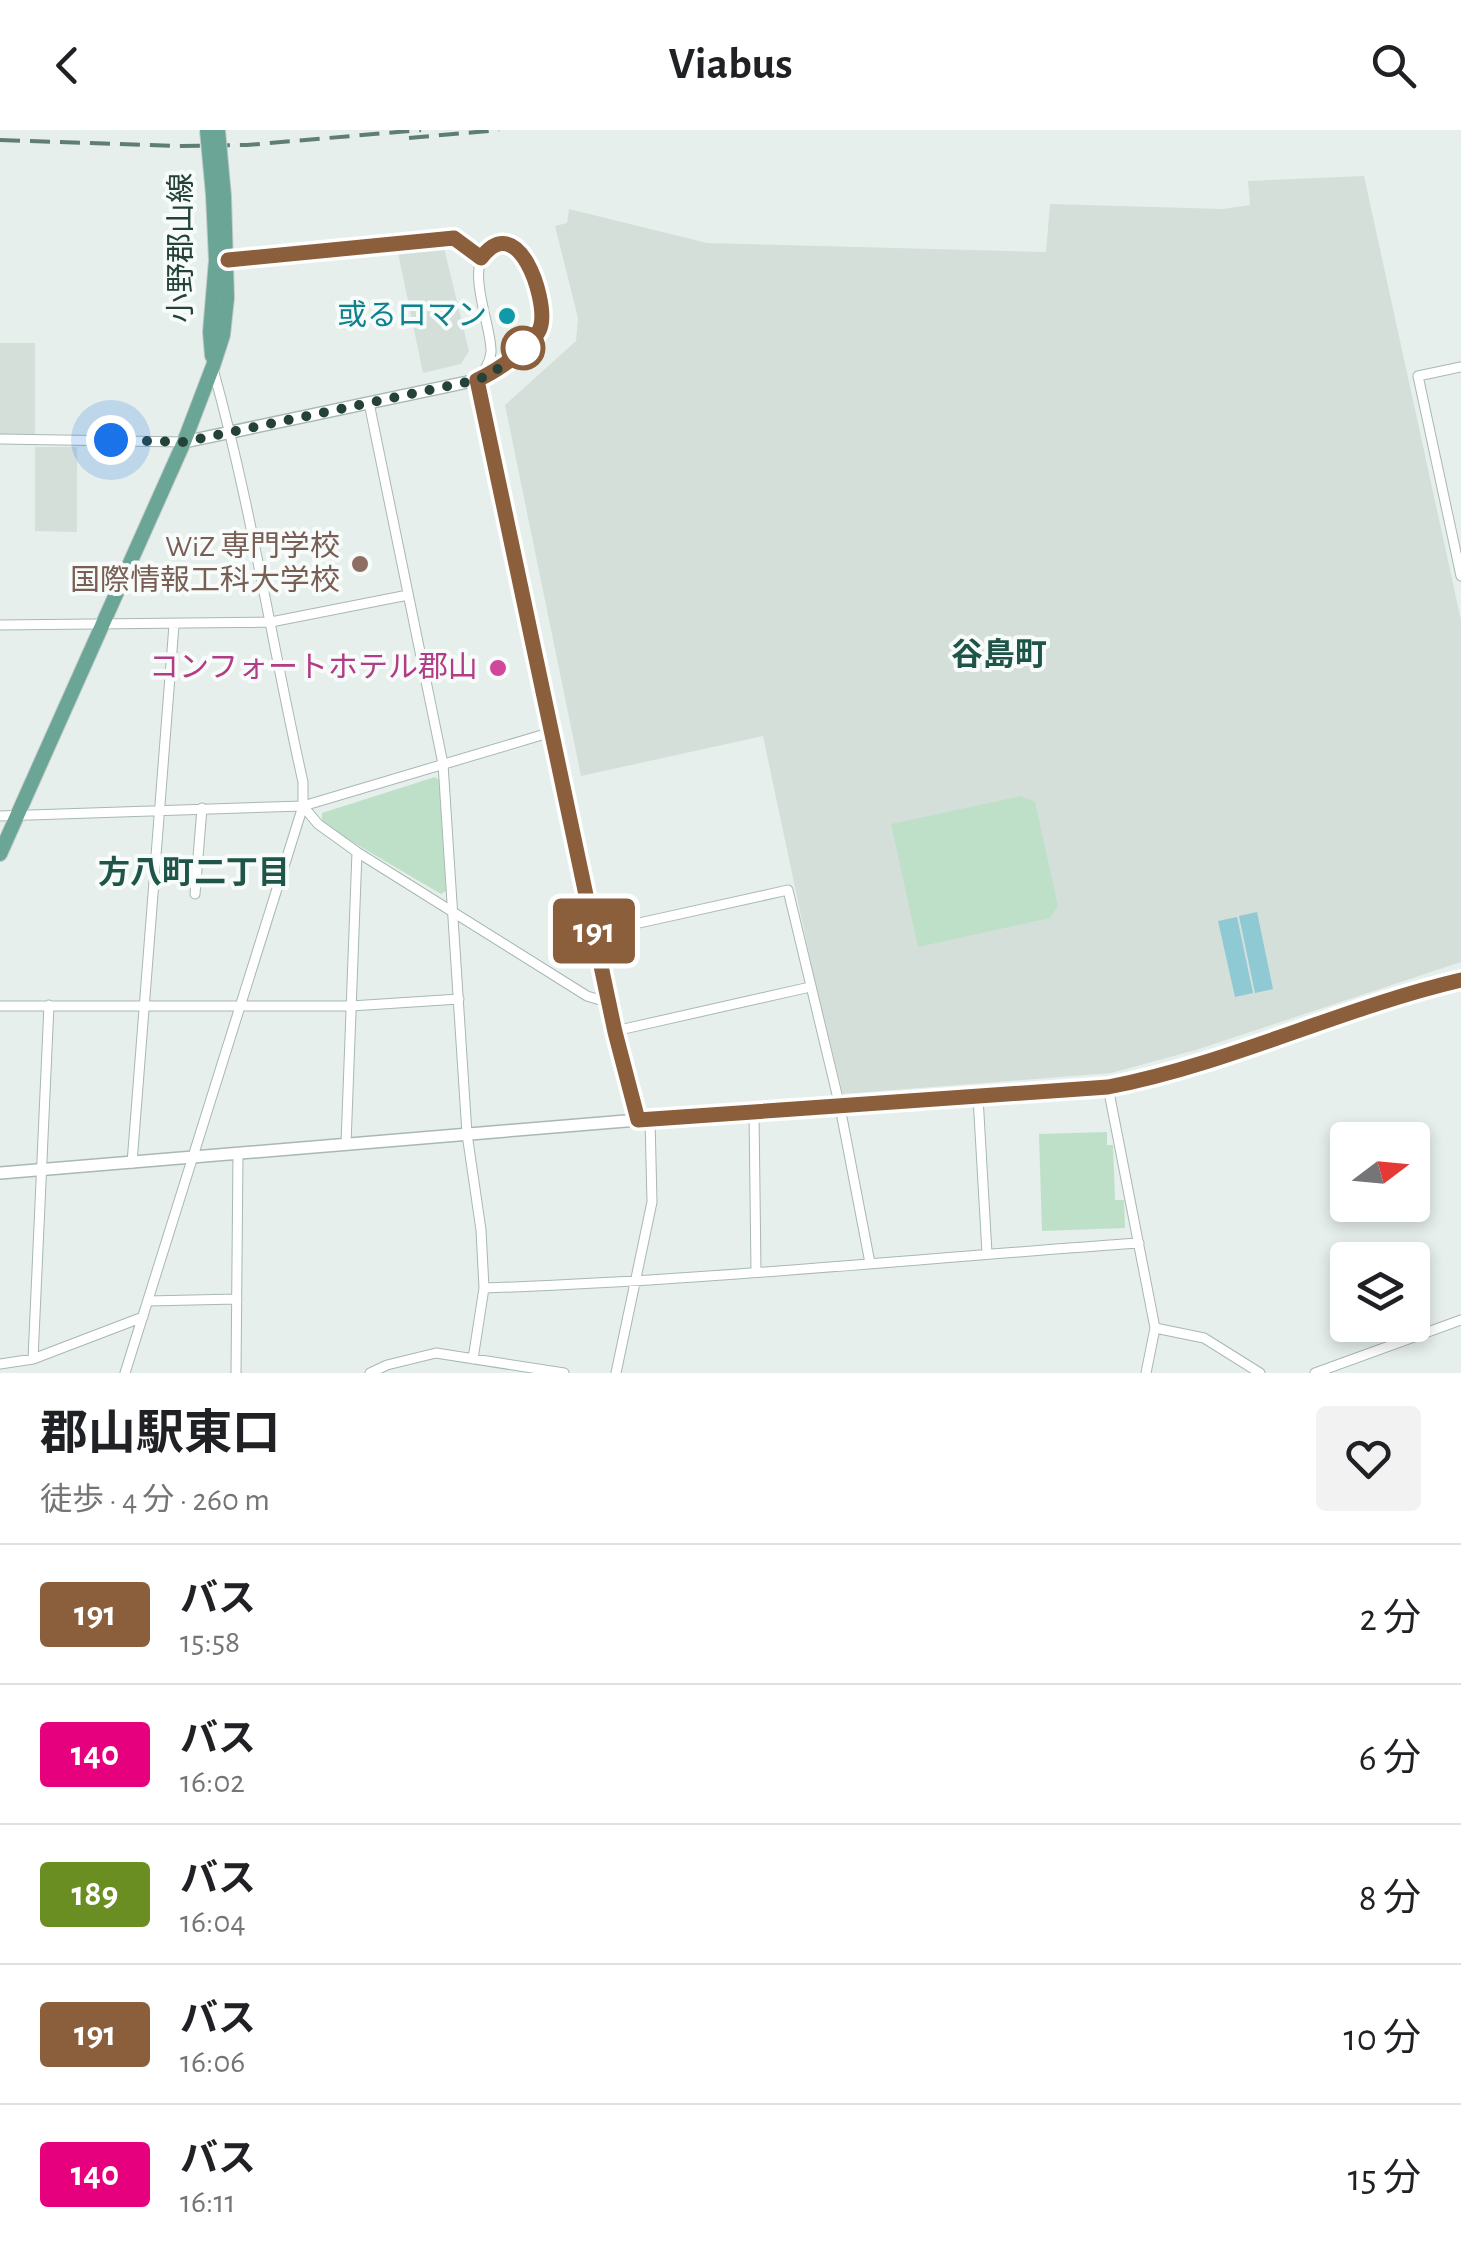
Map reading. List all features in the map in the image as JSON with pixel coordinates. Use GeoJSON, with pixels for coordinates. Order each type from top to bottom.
{"type":"FeatureCollection","features":[{"type":"Feature","properties":{"kind":"main road","name":"小野郡山線"},"geometry":{"type":"LineString","coordinates":[[0,854],[184,442],[212,366],[225,320],[228,260],[207,130]]}},
{"type":"Feature","properties":{"kind":"main road","name":"小野郡山線"},"geometry":{"type":"LineString","coordinates":[[212,366],[218,130]]}},
{"type":"Feature","properties":{"kind":"street"},"geometry":{"type":"LineString","coordinates":[[228,260],[454,238],[481,258]]}},
{"type":"Feature","properties":{"kind":"street"},"geometry":{"type":"LineString","coordinates":[[0,439],[184,442],[477,380],[494,372],[538,333],[542,321],[524,254],[513,246],[500,244],[481,258],[478,274],[491,348],[489,362],[477,380],[615,1032],[644,1120],[652,1202],[618,1372]]}},
{"type":"Feature","properties":{"kind":"street"},"geometry":{"type":"LineString","coordinates":[[125,1373],[303,806],[303,782],[271,622],[231,433],[212,366]]}},
{"type":"Feature","properties":{"kind":"street"},"geometry":{"type":"LineString","coordinates":[[1461,367],[1418,376],[1461,576]]}},
{"type":"Feature","properties":{"kind":"street"},"geometry":{"type":"LineString","coordinates":[[369,403],[443,764],[467,1134],[481,1230],[484,1288],[474,1359]]}},
{"type":"Feature","properties":{"kind":"street"},"geometry":{"type":"LineString","coordinates":[[0,625],[271,622],[408,595]]}},
{"type":"Feature","properties":{"kind":"street"},"geometry":{"type":"LineString","coordinates":[[132,1163],[174,625]]}},
{"type":"Feature","properties":{"kind":"street"},"geometry":{"type":"LineString","coordinates":[[0,816],[303,806],[552,732]]}},
{"type":"Feature","properties":{"kind":"street"},"geometry":{"type":"LineString","coordinates":[[303,806],[318,824],[356,852],[593,999],[610,1003]]}},
{"type":"Feature","properties":{"kind":"street"},"geometry":{"type":"LineString","coordinates":[[196,894],[202,808]]}},
{"type":"Feature","properties":{"kind":"street"},"geometry":{"type":"LineString","coordinates":[[346,1144],[356,852]]}},
{"type":"Feature","properties":{"kind":"street"},"geometry":{"type":"LineString","coordinates":[[594,933],[788,890],[840,1108],[870,1264]]}},
{"type":"Feature","properties":{"kind":"street"},"geometry":{"type":"LineString","coordinates":[[0,1173],[644,1120],[1108,1087],[1166,1074],[1461,980]]}},
{"type":"Feature","properties":{"kind":"street"},"geometry":{"type":"LineString","coordinates":[[615,1032],[810,988]]}},
{"type":"Feature","properties":{"kind":"street"},"geometry":{"type":"LineString","coordinates":[[0,1006],[351,1006],[460,999]]}},
{"type":"Feature","properties":{"kind":"street"},"geometry":{"type":"LineString","coordinates":[[32,1359],[49,1006]]}},
{"type":"Feature","properties":{"kind":"street"},"geometry":{"type":"LineString","coordinates":[[1108,1087],[1155,1328],[1146,1373]]}},
{"type":"Feature","properties":{"kind":"street"},"geometry":{"type":"LineString","coordinates":[[978,1097],[987,1253]]}},
{"type":"Feature","properties":{"kind":"street"},"geometry":{"type":"LineString","coordinates":[[754,1113],[756,1270]]}},
{"type":"Feature","properties":{"kind":"street"},"geometry":{"type":"LineString","coordinates":[[236,1373],[238,1153]]}},
{"type":"Feature","properties":{"kind":"street"},"geometry":{"type":"LineString","coordinates":[[484,1288],[637,1283],[756,1270],[1139,1243]]}},
{"type":"Feature","properties":{"kind":"street"},"geometry":{"type":"LineString","coordinates":[[148,1302],[237,1300]]}},
{"type":"Feature","properties":{"kind":"street"},"geometry":{"type":"LineString","coordinates":[[0,1364],[32,1359],[143,1317]]}},
{"type":"Feature","properties":{"kind":"street"},"geometry":{"type":"LineString","coordinates":[[1315,1373],[1461,1320]]}},
{"type":"Feature","properties":{"kind":"street"},"geometry":{"type":"LineString","coordinates":[[1155,1328],[1204,1338],[1260,1373]]}},
{"type":"Feature","properties":{"kind":"street"},"geometry":{"type":"LineString","coordinates":[[370,1373],[436,1354],[564,1373]]}},
{"type":"Feature","properties":{"kind":"shaded area"},"geometry":{"type":"Polygon","coordinates":[[[1364,176],[1461,620],[1461,962],[1196,1050],[1111,1073],[843,1094],[763,736],[581,776],[505,405],[576,341],[578,318],[555,226],[567,223],[569,209],[707,243],[1046,252],[1050,204],[1223,209],[1250,205],[1248,181],[1364,176]]]}},
{"type":"Feature","properties":{"kind":"shaded area"},"geometry":{"type":"Polygon","coordinates":[[[397,248],[444,248],[469,351],[461,364],[423,373],[397,248]]]}},
{"type":"Feature","properties":{"kind":"shaded area"},"geometry":{"type":"Polygon","coordinates":[[[0,343],[35,343],[35,436],[0,435],[0,343]]]}},
{"type":"Feature","properties":{"kind":"shaded area"},"geometry":{"type":"Polygon","coordinates":[[[35,447],[77,447],[77,532],[35,531],[35,447]]]}},
{"type":"Feature","properties":{"kind":"green space"},"geometry":{"type":"Polygon","coordinates":[[[435,777],[439,780],[446,891],[441,894],[322,824],[322,813],[435,777]]]}},
{"type":"Feature","properties":{"kind":"green space"},"geometry":{"type":"Polygon","coordinates":[[[1021,796],[1035,802],[1058,906],[1050,918],[918,947],[891,824],[1021,796]]]}},
{"type":"Feature","properties":{"kind":"green space"},"geometry":{"type":"Polygon","coordinates":[[[1107,1132],[1107,1145],[1113,1145],[1115,1200],[1124,1200],[1125,1228],[1042,1231],[1039,1134],[1107,1132]]]}},
{"type":"Feature","properties":{"kind":"water"},"geometry":{"type":"Polygon","coordinates":[[[1257,912],[1273,989],[1255,993],[1239,916],[1257,912]]]}},
{"type":"Feature","properties":{"kind":"water"},"geometry":{"type":"Polygon","coordinates":[[[1237,917],[1253,993],[1235,997],[1218,921],[1237,917]]]}},
{"type":"Feature","properties":{"kind":"railway"},"geometry":{"type":"LineString","coordinates":[[0,140],[247,145],[421,130]]}},
{"type":"Feature","properties":{"kind":"railway"},"geometry":{"type":"LineString","coordinates":[[409,138],[499,130]]}},
{"type":"Feature","properties":{"kind":"bus line","name":"191"},"geometry":{"type":"LineString","coordinates":[[228,260],[454,238],[481,258],[500,244],[513,246],[524,254],[538,302],[540,327],[534,338],[502,366],[477,380],[615,1032],[638,1120],[1108,1087],[1166,1074],[1461,980]]}},
{"type":"Feature","properties":{"kind":"place","name":"或るロマン"},"geometry":{"type":"Point","coordinates":[507,316]}},
{"type":"Feature","properties":{"kind":"place","name":"WiZ 専門学校 国際情報工科大学校"},"geometry":{"type":"Point","coordinates":[360,564]}},
{"type":"Feature","properties":{"kind":"place","name":"コンフォートホテル郡山"},"geometry":{"type":"Point","coordinates":[498,668]}},
{"type":"Feature","properties":{"kind":"district","name":"谷島町"},"geometry":{"type":"Point","coordinates":[999,655]}},
{"type":"Feature","properties":{"kind":"district","name":"方八町二丁目"},"geometry":{"type":"Point","coordinates":[194,873]}},
{"type":"Feature","properties":{"kind":"route"},"geometry":{"type":"LineString","coordinates":[[111,440],[184,442],[477,380],[494,372],[523,348]]}}]}
